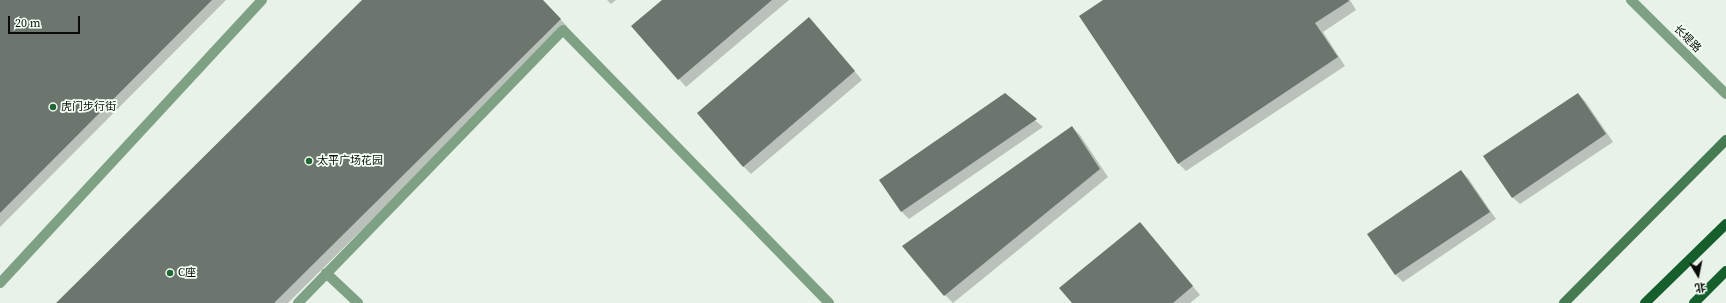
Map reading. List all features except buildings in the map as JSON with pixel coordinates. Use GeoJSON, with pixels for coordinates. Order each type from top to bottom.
{"type":"FeatureCollection","features":[{"type":"Feature","properties":{"kind":"main road"},"geometry":{"type":"LineString","coordinates":[[1564,303],[1726,140]]}},
{"type":"Feature","properties":{"kind":"main road"},"geometry":{"type":"LineString","coordinates":[[1645,303],[1726,224]]}},
{"type":"Feature","properties":{"kind":"main road"},"geometry":{"type":"LineString","coordinates":[[1694,303],[1726,272]]}},
{"type":"Feature","properties":{"kind":"street"},"geometry":{"type":"LineString","coordinates":[[0,283],[262,0]]}},
{"type":"Feature","properties":{"kind":"street","name":"长堤路"},"geometry":{"type":"LineString","coordinates":[[1630,0],[1726,94]]}},
{"type":"Feature","properties":{"kind":"street"},"geometry":{"type":"LineString","coordinates":[[298,303],[563,30],[829,303]]}},
{"type":"Feature","properties":{"kind":"street"},"geometry":{"type":"LineString","coordinates":[[326,273],[358,303]]}},
{"type":"Feature","properties":{"kind":"place","name":"虎门步行街"},"geometry":{"type":"Point","coordinates":[53,107]}},
{"type":"Feature","properties":{"kind":"place","name":"太平广场花园"},"geometry":{"type":"Point","coordinates":[309,161]}},
{"type":"Feature","properties":{"kind":"place","name":"C座"},"geometry":{"type":"Point","coordinates":[170,273]}}]}
